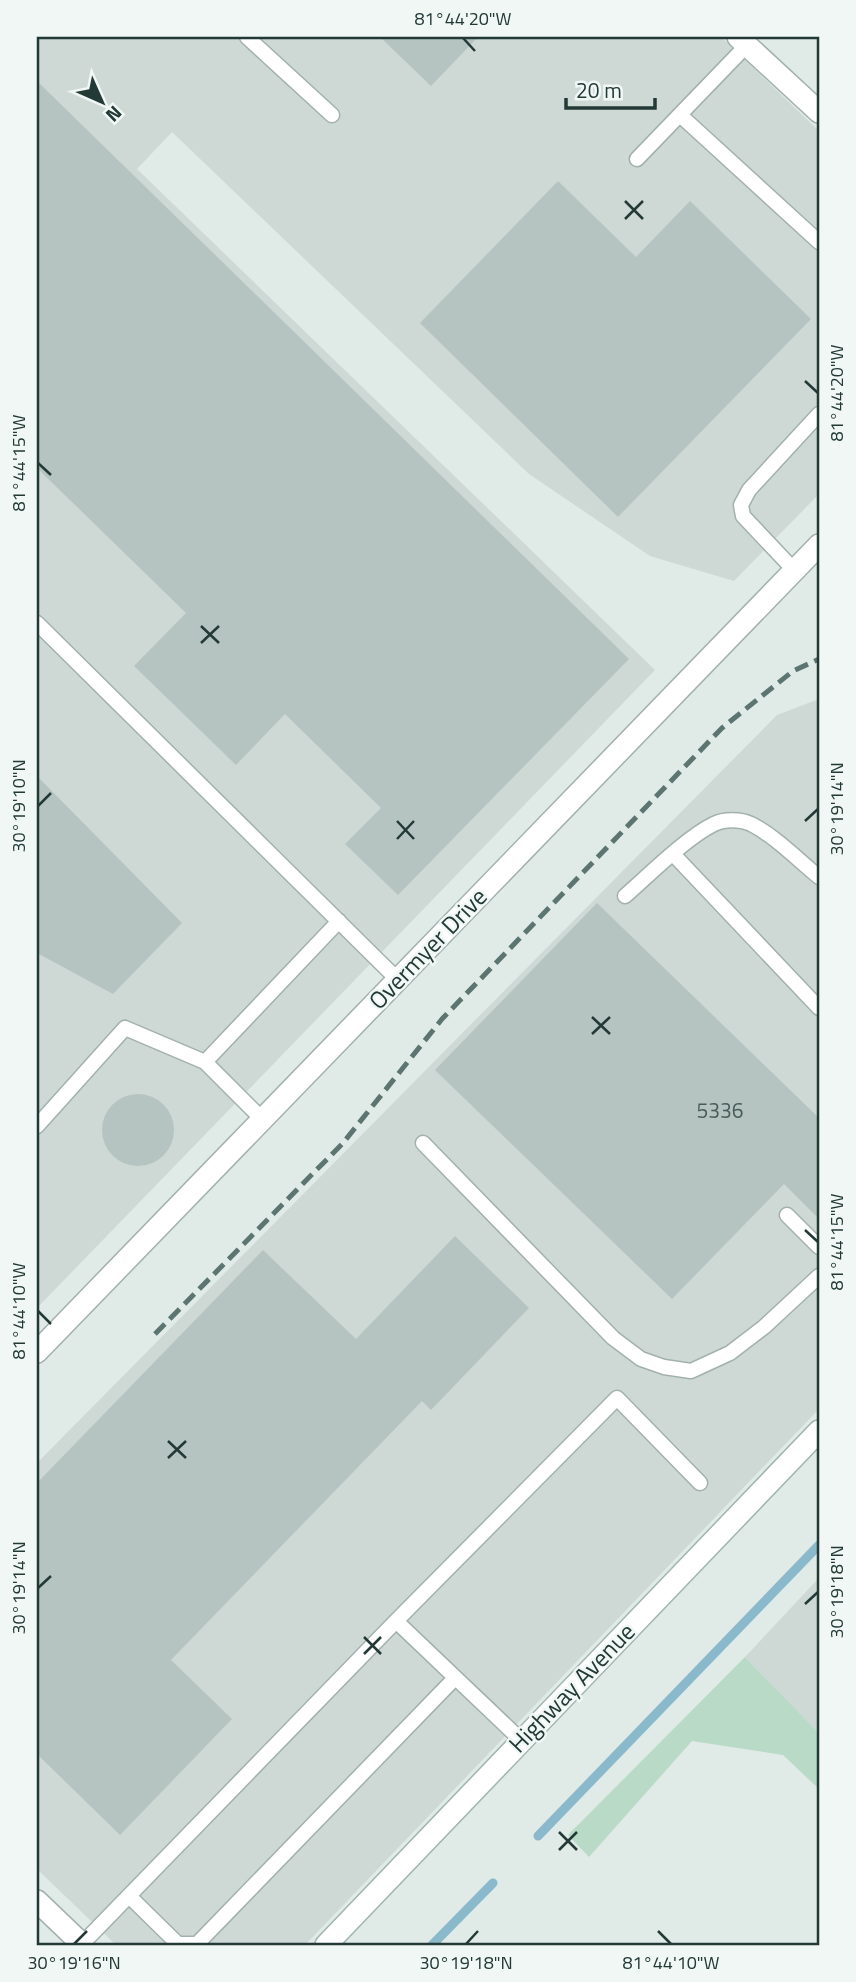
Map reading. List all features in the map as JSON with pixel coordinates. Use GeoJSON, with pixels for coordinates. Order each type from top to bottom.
{"type":"FeatureCollection","features":[{"type":"Feature","properties":{"kind":"street"},"geometry":{"type":"LineString","coordinates":[[742,41],[819,112]]}},
{"type":"Feature","properties":{"kind":"street","name":"Overmyer Drive"},"geometry":{"type":"LineString","coordinates":[[37,1352],[819,545]]}},
{"type":"Feature","properties":{"kind":"street","name":"Highway Avenue"},"geometry":{"type":"LineString","coordinates":[[326,1945],[817,1437]]}},
{"type":"Feature","properties":{"kind":"street"},"geometry":{"type":"LineString","coordinates":[[37,1901],[82,1945]]}},
{"type":"Feature","properties":{"kind":"lane"},"geometry":{"type":"LineString","coordinates":[[247,37],[332,115]]}},
{"type":"Feature","properties":{"kind":"lane"},"geometry":{"type":"LineString","coordinates":[[637,159],[680,115],[742,41]]}},
{"type":"Feature","properties":{"kind":"lane"},"geometry":{"type":"LineString","coordinates":[[680,115],[819,242]]}},
{"type":"Feature","properties":{"kind":"lane"},"geometry":{"type":"LineString","coordinates":[[795,571],[743,516],[741,505],[749,490],[819,414]]}},
{"type":"Feature","properties":{"kind":"lane"},"geometry":{"type":"LineString","coordinates":[[37,624],[398,981]]}},
{"type":"Feature","properties":{"kind":"lane"},"geometry":{"type":"LineString","coordinates":[[625,896],[715,823],[732,820],[748,822],[819,877]]}},
{"type":"Feature","properties":{"kind":"lane"},"geometry":{"type":"LineString","coordinates":[[674,855],[819,1008]]}},
{"type":"Feature","properties":{"kind":"lane"},"geometry":{"type":"LineString","coordinates":[[205,1062],[339,921]]}},
{"type":"Feature","properties":{"kind":"lane"},"geometry":{"type":"LineString","coordinates":[[37,1126],[125,1028],[205,1062],[262,1119]]}},
{"type":"Feature","properties":{"kind":"lane"},"geometry":{"type":"LineString","coordinates":[[423,1143],[613,1338],[641,1360],[691,1371],[730,1353],[764,1327],[819,1276]]}},
{"type":"Feature","properties":{"kind":"lane"},"geometry":{"type":"LineString","coordinates":[[787,1215],[819,1247]]}},
{"type":"Feature","properties":{"kind":"lane"},"geometry":{"type":"LineString","coordinates":[[82,1945],[617,1398],[700,1483]]}},
{"type":"Feature","properties":{"kind":"lane"},"geometry":{"type":"LineString","coordinates":[[396,1621],[522,1741]]}},
{"type":"Feature","properties":{"kind":"lane"},"geometry":{"type":"LineString","coordinates":[[129,1896],[178,1944],[197,1944],[455,1678]]}},
{"type":"Feature","properties":{"kind":"shaded area"},"geometry":{"type":"Polygon","coordinates":[[[37,37],[721,37],[819,131],[819,494],[734,581],[650,556],[529,474],[172,132],[137,169],[655,670],[37,1308],[37,37]]]}},
{"type":"Feature","properties":{"kind":"shaded area"},"geometry":{"type":"Polygon","coordinates":[[[819,699],[819,1409],[305,1945],[116,1945],[37,1869],[37,1463],[777,715],[819,699]]]}},
{"type":"Feature","properties":{"kind":"shaded area"},"geometry":{"type":"Polygon","coordinates":[[[819,1578],[819,1733],[745,1657],[819,1578]]]}},
{"type":"Feature","properties":{"kind":"green space"},"geometry":{"type":"Polygon","coordinates":[[[745,1657],[819,1733],[819,1789],[783,1755],[692,1741],[589,1857],[568,1835],[745,1657]]]}},
{"type":"Feature","properties":{"kind":"building"},"geometry":{"type":"Polygon","coordinates":[[[380,37],[478,37],[431,86],[380,37]]]}},
{"type":"Feature","properties":{"kind":"building"},"geometry":{"type":"Polygon","coordinates":[[[37,81],[629,659],[398,895],[345,844],[381,808],[285,714],[236,765],[134,666],[186,613],[37,468],[37,81]]]}},
{"type":"Feature","properties":{"kind":"building"},"geometry":{"type":"Polygon","coordinates":[[[558,181],[636,257],[690,201],[811,319],[618,517],[420,323],[558,181]]]}},
{"type":"Feature","properties":{"kind":"building"},"geometry":{"type":"Polygon","coordinates":[[[37,776],[182,923],[113,994],[37,953],[37,776]]]}},
{"type":"Feature","properties":{"kind":"building"},"geometry":{"type":"Polygon","coordinates":[[[597,903],[819,1118],[819,1219],[784,1184],[672,1299],[435,1070],[597,903]]]}},
{"type":"Feature","properties":{"kind":"building"},"geometry":{"type":"Polygon","coordinates":[[[138,1094],[158,1100],[168,1110],[174,1130],[168,1150],[158,1160],[138,1166],[118,1160],[108,1150],[102,1130],[108,1110],[118,1100],[138,1094]]]}},
{"type":"Feature","properties":{"kind":"building"},"geometry":{"type":"Polygon","coordinates":[[[455,1236],[529,1308],[431,1410],[422,1401],[171,1660],[232,1719],[120,1835],[37,1754],[37,1483],[263,1250],[356,1339],[455,1236]]]}},
{"type":"Feature","properties":{"kind":"waterway"},"geometry":{"type":"LineString","coordinates":[[538,1836],[819,1545]]}},
{"type":"Feature","properties":{"kind":"waterway"},"geometry":{"type":"LineString","coordinates":[[432,1945],[493,1883]]}},
{"type":"Feature","properties":{"kind":"railway"},"geometry":{"type":"LineString","coordinates":[[155,1334],[343,1143],[442,1019],[722,728],[793,671],[819,659]]}}]}
